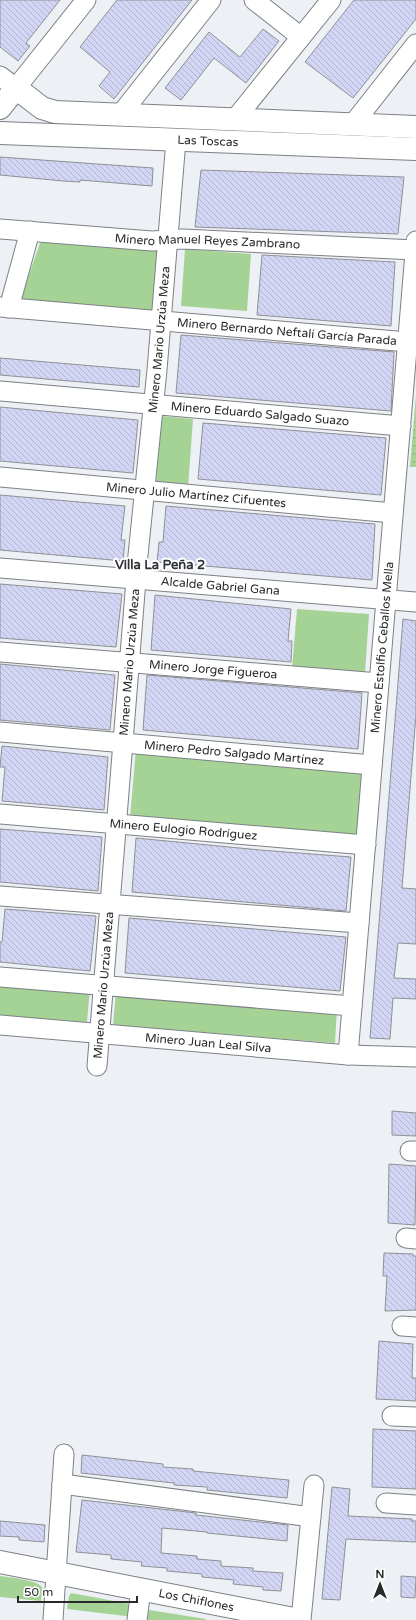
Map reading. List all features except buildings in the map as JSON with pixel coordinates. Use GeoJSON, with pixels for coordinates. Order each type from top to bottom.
{"type":"FeatureCollection","features":[{"type":"Feature","properties":{"kind":"street"},"geometry":{"type":"LineString","coordinates":[[0,108],[8,82],[86,0]]}},
{"type":"Feature","properties":{"kind":"street"},"geometry":{"type":"LineString","coordinates":[[120,115],[211,0]]}},
{"type":"Feature","properties":{"kind":"street"},"geometry":{"type":"LineString","coordinates":[[254,0],[301,37]]}},
{"type":"Feature","properties":{"kind":"street"},"geometry":{"type":"LineString","coordinates":[[235,120],[331,0]]}},
{"type":"Feature","properties":{"kind":"street"},"geometry":{"type":"LineString","coordinates":[[353,124],[416,44]]}},
{"type":"Feature","properties":{"kind":"street","name":"Las Toscas"},"geometry":{"type":"LineString","coordinates":[[8,82],[48,111],[416,127]]}},
{"type":"Feature","properties":{"kind":"street","name":"Las Toscas"},"geometry":{"type":"LineString","coordinates":[[0,133],[416,149]]}},
{"type":"Feature","properties":{"kind":"street","name":"Minero Mario Urzúa Meza"},"geometry":{"type":"LineString","coordinates":[[97,1066],[136,579],[162,321],[176,140]]}},
{"type":"Feature","properties":{"kind":"street","name":"Minero Manuel Reyes Zambrano"},"geometry":{"type":"LineString","coordinates":[[0,229],[152,241],[183,239],[416,245]]}},
{"type":"Feature","properties":{"kind":"street"},"geometry":{"type":"LineString","coordinates":[[4,307],[30,231]]}},
{"type":"Feature","properties":{"kind":"street","name":"Minero Estolfio Ceballos Mella"},"geometry":{"type":"LineString","coordinates":[[348,1055],[416,245]]}},
{"type":"Feature","properties":{"kind":"street","name":"Minero Bernardo Neftalí García Parada"},"geometry":{"type":"LineString","coordinates":[[4,307],[408,342]]}},
{"type":"Feature","properties":{"kind":"street","name":"Minero Eduardo Salgado Suazo"},"geometry":{"type":"LineString","coordinates":[[0,391],[400,426]]}},
{"type":"Feature","properties":{"kind":"street","name":"Minero Julio Martínez Cifuentes"},"geometry":{"type":"LineString","coordinates":[[0,477],[393,513]]}},
{"type":"Feature","properties":{"kind":"street","name":"Alcalde Gabriel Gana"},"geometry":{"type":"LineString","coordinates":[[0,568],[416,602]]}},
{"type":"Feature","properties":{"kind":"street","name":"Minero Jorge Figueroa"},"geometry":{"type":"LineString","coordinates":[[0,652],[379,683]]}},
{"type":"Feature","properties":{"kind":"street","name":"Minero Pedro Salgado Martínez"},"geometry":{"type":"LineString","coordinates":[[0,732],[372,765]]}},
{"type":"Feature","properties":{"kind":"street","name":"Minero Eulogio Rodríguez"},"geometry":{"type":"LineString","coordinates":[[0,814],[366,845]]}},
{"type":"Feature","properties":{"kind":"street"},"geometry":{"type":"LineString","coordinates":[[0,896],[359,924]]}},
{"type":"Feature","properties":{"kind":"street"},"geometry":{"type":"LineString","coordinates":[[0,977],[352,1006]]}},
{"type":"Feature","properties":{"kind":"street","name":"Minero Juan Leal Silva"},"geometry":{"type":"LineString","coordinates":[[0,1025],[348,1055],[416,1057]]}},
{"type":"Feature","properties":{"kind":"street"},"geometry":{"type":"LineString","coordinates":[[392,1416],[416,1417]]}},
{"type":"Feature","properties":{"kind":"street"},"geometry":{"type":"LineString","coordinates":[[53,1620],[64,1454]]}},
{"type":"Feature","properties":{"kind":"street"},"geometry":{"type":"LineString","coordinates":[[62,1484],[310,1516]]}},
{"type":"Feature","properties":{"kind":"street"},"geometry":{"type":"LineString","coordinates":[[300,1620],[314,1485]]}},
{"type":"Feature","properties":{"kind":"street"},"geometry":{"type":"LineString","coordinates":[[386,1503],[416,1505]]}},
{"type":"Feature","properties":{"kind":"street","name":"Los Chiflones"},"geometry":{"type":"LineString","coordinates":[[0,1562],[141,1589],[222,1613],[300,1620]]}},
{"type":"Feature","properties":{"kind":"street"},"geometry":{"type":"LineString","coordinates":[[137,1620],[141,1589]]}},
{"type":"Feature","properties":{"kind":"green space"},"geometry":{"type":"Polygon","coordinates":[[[46,240],[156,250],[162,255],[155,312],[25,303],[21,297],[40,243],[46,240]]]}},
{"type":"Feature","properties":{"kind":"green space"},"geometry":{"type":"Polygon","coordinates":[[[185,249],[251,254],[247,311],[181,306],[185,249]]]}},
{"type":"Feature","properties":{"kind":"green space"},"geometry":{"type":"Polygon","coordinates":[[[416,395],[416,467],[410,467],[416,395]]]}},
{"type":"Feature","properties":{"kind":"green space"},"geometry":{"type":"Polygon","coordinates":[[[161,416],[193,419],[188,488],[156,485],[161,416]]]}},
{"type":"Feature","properties":{"kind":"green space"},"geometry":{"type":"Polygon","coordinates":[[[297,609],[369,614],[365,673],[292,668],[297,609]]]}},
{"type":"Feature","properties":{"kind":"green space"},"geometry":{"type":"Polygon","coordinates":[[[136,749],[363,768],[358,837],[130,818],[136,749]]]}},
{"type":"Feature","properties":{"kind":"green space"},"geometry":{"type":"Polygon","coordinates":[[[0,981],[90,988],[87,1022],[0,1016],[0,981]]]}},
{"type":"Feature","properties":{"kind":"green space"},"geometry":{"type":"Polygon","coordinates":[[[116,991],[337,1009],[335,1043],[113,1025],[116,991]]]}},
{"type":"Feature","properties":{"kind":"green space"},"geometry":{"type":"Polygon","coordinates":[[[0,1576],[22,1579],[38,1584],[42,1589],[41,1601],[0,1597],[0,1576]]]}},
{"type":"Feature","properties":{"kind":"green space"},"geometry":{"type":"Polygon","coordinates":[[[71,1593],[136,1605],[134,1617],[67,1609],[69,1596],[71,1593]]]}},
{"type":"Feature","properties":{"kind":"green space"},"geometry":{"type":"Polygon","coordinates":[[[149,1610],[206,1619],[206,1620],[147,1620],[149,1610]]]}},
{"type":"Feature","properties":{"kind":"district","name":"Villa La Peña 2"},"geometry":{"type":"Point","coordinates":[160,565]}}]}
